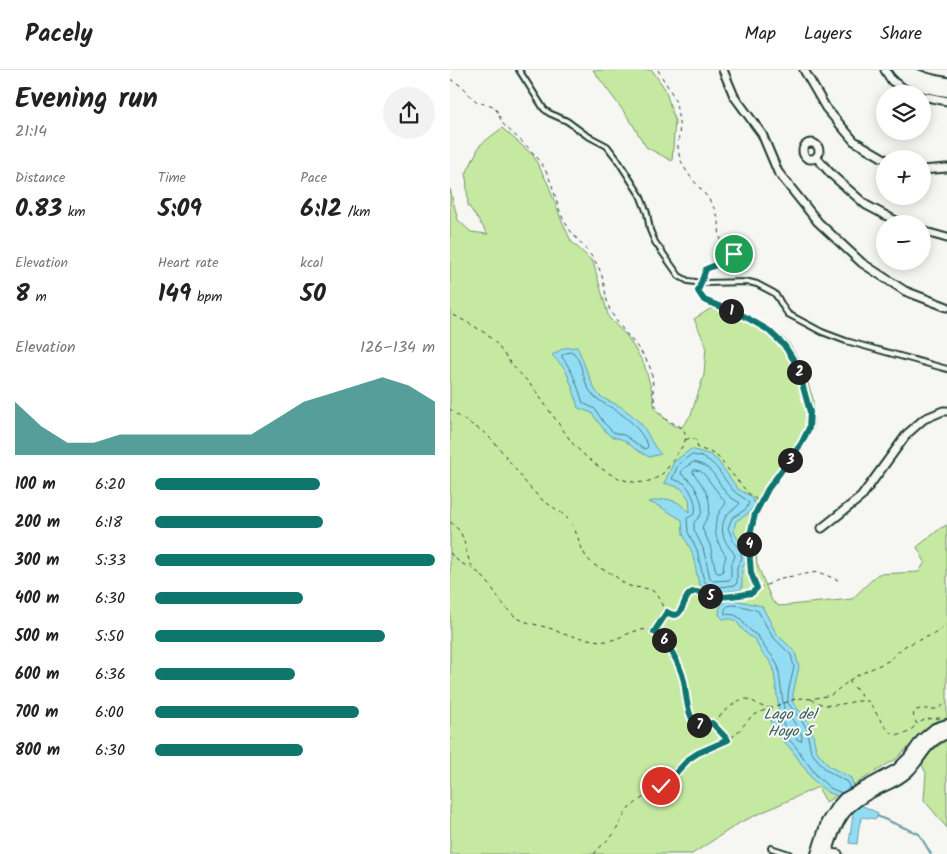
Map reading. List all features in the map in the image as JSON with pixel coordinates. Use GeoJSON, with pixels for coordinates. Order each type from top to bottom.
{"type":"FeatureCollection","features":[{"type":"Feature","properties":{"kind":"street"},"geometry":{"type":"LineString","coordinates":[[723,70],[734,96],[762,134],[778,172],[818,222],[862,263],[876,273],[904,291],[947,307]]}},
{"type":"Feature","properties":{"kind":"street"},"geometry":{"type":"LineString","coordinates":[[804,70],[826,108],[854,141],[876,154]]}},
{"type":"Feature","properties":{"kind":"street"},"geometry":{"type":"LineString","coordinates":[[885,70],[892,81],[899,85]]}},
{"type":"Feature","properties":{"kind":"street"},"geometry":{"type":"LineString","coordinates":[[898,70],[903,76],[917,85],[947,91]]}},
{"type":"Feature","properties":{"kind":"street"},"geometry":{"type":"LineString","coordinates":[[908,70],[921,78],[947,83]]}},
{"type":"Feature","properties":{"kind":"street"},"geometry":{"type":"LineString","coordinates":[[931,97],[947,100]]}},
{"type":"Feature","properties":{"kind":"street"},"geometry":{"type":"LineString","coordinates":[[816,157],[832,175],[866,204],[886,215]]}},
{"type":"Feature","properties":{"kind":"street"},"geometry":{"type":"LineString","coordinates":[[931,169],[947,168]]}},
{"type":"Feature","properties":{"kind":"street"},"geometry":{"type":"LineString","coordinates":[[931,234],[947,238]]}},
{"type":"Feature","properties":{"kind":"street"},"geometry":{"type":"LineString","coordinates":[[822,528],[861,497],[907,434],[924,419],[947,411]]}},
{"type":"Feature","properties":{"kind":"street"},"geometry":{"type":"LineString","coordinates":[[860,793],[897,770],[910,757],[922,740],[944,721]]}},
{"type":"Feature","properties":{"kind":"street"},"geometry":{"type":"LineString","coordinates":[[838,854],[822,853],[837,824],[844,799],[896,780],[908,771],[923,750],[940,736],[947,733]]}},
{"type":"Feature","properties":{"kind":"lane"},"geometry":{"type":"LineString","coordinates":[[519,70],[548,113],[566,120],[607,146],[640,195],[655,242],[679,276],[688,281],[702,283],[749,282],[757,284],[774,293],[788,314],[822,332],[846,341],[947,369]]}},
{"type":"Feature","properties":{"kind":"lane"},"geometry":{"type":"LineString","coordinates":[[771,848],[789,854]]}},
{"type":"Feature","properties":{"kind":"path"},"geometry":{"type":"LineString","coordinates":[[658,70],[675,100],[680,136],[678,144],[679,154],[684,167],[709,199],[719,221],[720,239],[734,250],[734,254],[728,260],[706,269],[698,291],[704,300],[744,316],[768,330],[784,345],[797,365],[810,412],[809,428],[801,444],[768,489],[755,514],[749,539],[751,573],[757,588]]}},
{"type":"Feature","properties":{"kind":"path"},"geometry":{"type":"LineString","coordinates":[[450,79],[463,87],[477,102],[489,104],[495,108],[503,124],[528,146],[541,161],[566,224],[601,272],[609,307],[642,353],[649,366],[655,404],[661,415],[679,426],[686,434],[682,447],[667,469],[658,477],[647,481],[622,480],[605,470],[573,444],[532,386],[512,365],[495,342],[485,333],[450,313]]}},
{"type":"Feature","properties":{"kind":"path"},"geometry":{"type":"LineString","coordinates":[[450,409],[490,438],[534,492],[544,502],[567,517],[574,527],[585,556],[592,563],[614,575],[627,586],[651,590],[671,615],[676,615],[680,612],[691,592],[696,591],[708,596],[718,597],[748,594],[761,586],[781,578],[818,572],[838,580]]}},
{"type":"Feature","properties":{"kind":"path"},"geometry":{"type":"LineString","coordinates":[[685,440],[696,439],[698,448],[717,456],[748,493],[761,503]]}},
{"type":"Feature","properties":{"kind":"path"},"geometry":{"type":"LineString","coordinates":[[450,522],[456,526],[463,536],[468,560],[473,568]]}},
{"type":"Feature","properties":{"kind":"path"},"geometry":{"type":"LineString","coordinates":[[450,553],[483,577],[512,614],[523,621],[552,628],[561,633],[603,641],[611,641],[637,630],[648,630],[660,635],[677,664],[683,680],[689,714],[698,725],[706,726],[712,723],[729,707],[743,698],[750,699],[771,709]]}},
{"type":"Feature","properties":{"kind":"path"},"geometry":{"type":"LineString","coordinates":[[654,632],[667,612]]}},
{"type":"Feature","properties":{"kind":"path"},"geometry":{"type":"LineString","coordinates":[[594,854],[613,836],[624,816],[633,805],[670,779],[689,759],[728,740],[751,717],[796,699],[811,699],[831,695],[848,681],[893,658],[905,646],[934,634],[947,625]]}},
{"type":"Feature","properties":{"kind":"path"},"geometry":{"type":"LineString","coordinates":[[848,681],[861,695],[863,700]]}},
{"type":"Feature","properties":{"kind":"path"},"geometry":{"type":"LineString","coordinates":[[811,699],[817,704],[826,706],[863,700],[868,701],[885,728],[899,735],[905,734],[926,719],[944,721]]}},
{"type":"Feature","properties":{"kind":"path"},"geometry":{"type":"LineString","coordinates":[[917,724],[914,719],[916,710],[921,708],[938,708],[947,703]]}},
{"type":"Feature","properties":{"kind":"path"},"geometry":{"type":"LineString","coordinates":[[712,723],[728,740]]}},
{"type":"Feature","properties":{"kind":"green space"},"geometry":{"type":"Polygon","coordinates":[[[593,70],[652,70],[665,89],[675,121],[672,161],[646,147],[630,120],[593,70]]]}},
{"type":"Feature","properties":{"kind":"green space"},"geometry":{"type":"Polygon","coordinates":[[[502,128],[533,155],[548,184],[571,241],[593,262],[609,318],[627,336],[644,364],[655,409],[672,425],[681,428],[691,415],[704,375],[706,345],[694,319],[720,303],[772,329],[788,342],[802,365],[813,399],[813,428],[796,460],[777,481],[765,500],[757,519],[754,534],[757,564],[772,601],[779,606],[852,599],[878,574],[919,572],[925,562],[917,547],[947,525],[947,719],[934,722],[896,759],[826,802],[818,787],[741,822],[692,854],[450,854],[450,189],[458,220],[471,232],[488,234],[468,205],[466,174],[480,145],[502,128]]]}},
{"type":"Feature","properties":{"kind":"green space"},"geometry":{"type":"Polygon","coordinates":[[[947,740],[947,828],[924,800],[926,773],[922,765],[931,751],[947,740]]]}},
{"type":"Feature","properties":{"kind":"water"},"geometry":{"type":"Polygon","coordinates":[[[577,347],[600,396],[618,405],[636,419],[661,454],[649,457],[624,440],[610,436],[592,413],[578,408],[565,369],[552,355],[564,348],[577,347]]]}},
{"type":"Feature","properties":{"kind":"water"},"geometry":{"type":"Polygon","coordinates":[[[691,449],[711,455],[718,461],[738,489],[752,497],[755,505],[749,513],[736,521],[734,530],[745,548],[748,559],[742,568],[742,589],[740,590],[711,593],[699,584],[692,552],[683,534],[682,520],[659,506],[648,502],[667,499],[677,502],[690,512],[689,499],[681,488],[664,483],[674,462],[691,449]]]}},
{"type":"Feature","properties":{"kind":"water","name":"Lago del Hoyo 5"},"geometry":{"type":"Polygon","coordinates":[[[730,599],[762,606],[776,633],[795,652],[799,667],[793,703],[811,725],[816,750],[829,766],[851,778],[861,805],[878,813],[876,819],[862,817],[857,844],[849,843],[853,815],[838,796],[827,792],[813,780],[791,749],[771,728],[771,717],[779,709],[773,667],[761,652],[755,639],[749,636],[733,619],[723,619],[719,615],[721,605],[730,599]]]}},
{"type":"Feature","properties":{"kind":"waterway"},"geometry":{"type":"LineString","coordinates":[[877,816],[919,834],[931,854]]}},
{"type":"Feature","properties":{"kind":"route"},"geometry":{"type":"LineString","coordinates":[[661,786],[689,759],[728,740],[712,723],[706,726],[698,725],[693,720],[686,704],[683,680],[677,664],[660,635],[654,632],[667,612],[671,615],[676,615],[680,612],[691,592],[696,591],[708,596],[718,597],[752,593],[757,588],[751,573],[749,539],[755,514],[768,489],[801,444],[809,428],[810,412],[797,365],[784,345],[768,330],[744,316],[704,300],[698,291],[706,269],[728,260],[734,254]]}}]}
